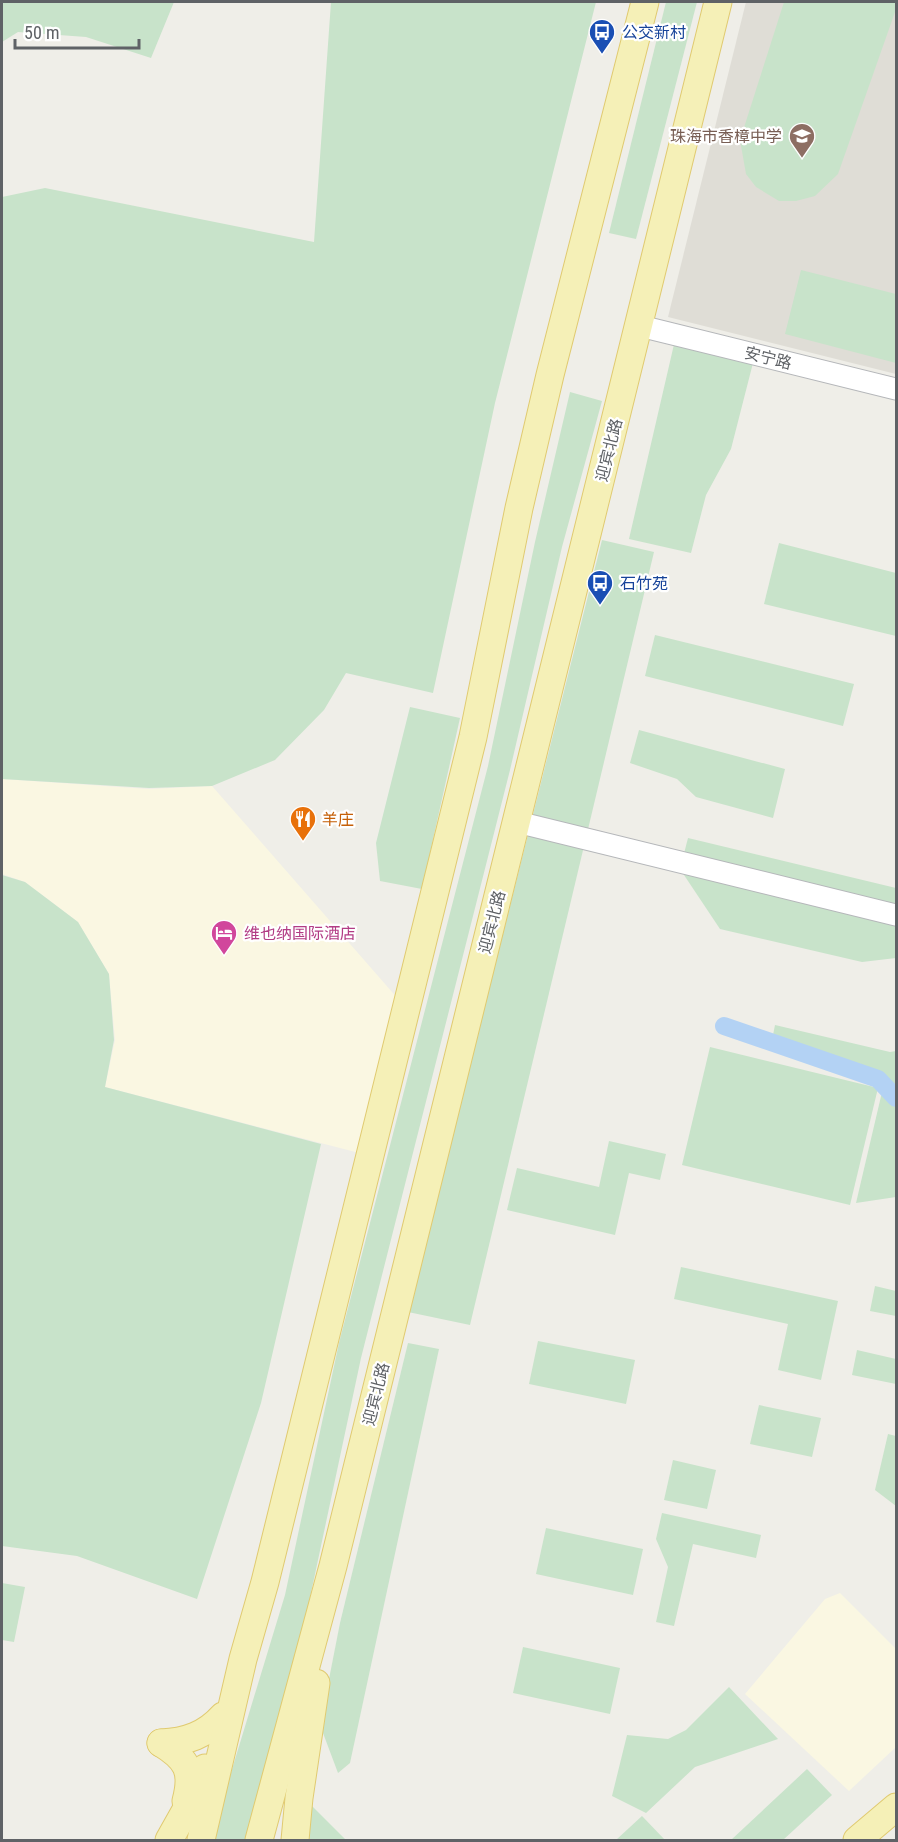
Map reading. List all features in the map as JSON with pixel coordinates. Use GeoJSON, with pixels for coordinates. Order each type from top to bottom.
{"type":"FeatureCollection","features":[{"type":"Feature","properties":{"kind":"main road"},"geometry":{"type":"LineString","coordinates":[[201,1840],[243,1659],[265,1582],[467,759],[519,508],[550,375],[645,2]]}},
{"type":"Feature","properties":{"kind":"main road","name":"迎宾北路"},"geometry":{"type":"LineString","coordinates":[[259,1840],[333,1566],[718,2]]}},
{"type":"Feature","properties":{"kind":"main road"},"geometry":{"type":"LineString","coordinates":[[295,1840],[299,1798],[333,1566]]}},
{"type":"Feature","properties":{"kind":"main road"},"geometry":{"type":"LineString","coordinates":[[175,1830],[196,1792],[243,1659]]}},
{"type":"Feature","properties":{"kind":"main road"},"geometry":{"type":"LineString","coordinates":[[175,1830],[190,1788],[189,1772],[176,1752],[161,1743],[192,1739],[211,1728],[223,1716]]}},
{"type":"Feature","properties":{"kind":"main road"},"geometry":{"type":"LineString","coordinates":[[857,1840],[897,1807]]}},
{"type":"Feature","properties":{"kind":"street","name":"安宁路"},"geometry":{"type":"LineString","coordinates":[[640,326],[897,389]]}},
{"type":"Feature","properties":{"kind":"street"},"geometry":{"type":"LineString","coordinates":[[517,822],[897,915]]}},
{"type":"Feature","properties":{"kind":"shaded area","name":"珠海市香樟中学"},"geometry":{"type":"Polygon","coordinates":[[[746,2],[896,2],[896,374],[668,317],[746,2]]]}},
{"type":"Feature","properties":{"kind":"shaded area"},"geometry":{"type":"Polygon","coordinates":[[[2,779],[149,789],[212,786],[406,1008],[367,1155],[105,1087],[115,1040],[109,974],[78,922],[25,882],[2,874],[2,779]]]}},
{"type":"Feature","properties":{"kind":"shaded area"},"geometry":{"type":"Polygon","coordinates":[[[840,1593],[896,1649],[896,1747],[849,1791],[745,1694],[825,1599],[840,1593]]]}},
{"type":"Feature","properties":{"kind":"green space"},"geometry":{"type":"Polygon","coordinates":[[[2,2],[174,2],[151,58],[86,37],[18,32],[2,42],[2,2]]]}},
{"type":"Feature","properties":{"kind":"green space"},"geometry":{"type":"Polygon","coordinates":[[[331,2],[596,2],[495,403],[433,693],[346,673],[324,710],[275,760],[212,786],[149,788],[2,779],[2,197],[45,188],[314,242],[331,2]]]}},
{"type":"Feature","properties":{"kind":"green space"},"geometry":{"type":"Polygon","coordinates":[[[666,2],[697,2],[636,239],[609,233],[666,2]]]}},
{"type":"Feature","properties":{"kind":"green space"},"geometry":{"type":"Polygon","coordinates":[[[784,2],[895,2],[895,12],[838,174],[815,196],[796,201],[779,201],[756,187],[746,174],[740,140],[784,2]]]}},
{"type":"Feature","properties":{"kind":"green space"},"geometry":{"type":"Polygon","coordinates":[[[801,270],[896,294],[896,363],[785,334],[801,270]]]}},
{"type":"Feature","properties":{"kind":"green space"},"geometry":{"type":"Polygon","coordinates":[[[675,340],[754,359],[731,449],[706,495],[691,553],[629,539],[675,340]]]}},
{"type":"Feature","properties":{"kind":"green space"},"geometry":{"type":"Polygon","coordinates":[[[570,392],[602,401],[562,547],[510,770],[361,1358],[308,1607],[246,1840],[214,1840],[226,1789],[285,1595],[339,1343],[488,766],[535,542],[570,392]]]}},
{"type":"Feature","properties":{"kind":"green space"},"geometry":{"type":"Polygon","coordinates":[[[602,540],[654,552],[470,1325],[408,1312],[602,540]]]}},
{"type":"Feature","properties":{"kind":"green space"},"geometry":{"type":"Polygon","coordinates":[[[779,543],[896,573],[896,636],[764,604],[779,543]]]}},
{"type":"Feature","properties":{"kind":"green space"},"geometry":{"type":"Polygon","coordinates":[[[655,635],[854,684],[843,726],[645,676],[655,635]]]}},
{"type":"Feature","properties":{"kind":"green space"},"geometry":{"type":"Polygon","coordinates":[[[410,707],[460,718],[422,889],[380,881],[376,843],[410,707]]]}},
{"type":"Feature","properties":{"kind":"green space"},"geometry":{"type":"Polygon","coordinates":[[[639,730],[785,769],[773,818],[696,797],[677,779],[630,763],[639,730]]]}},
{"type":"Feature","properties":{"kind":"green space"},"geometry":{"type":"Polygon","coordinates":[[[688,838],[896,888],[896,958],[862,962],[720,929],[680,869],[688,838]]]}},
{"type":"Feature","properties":{"kind":"green space"},"geometry":{"type":"Polygon","coordinates":[[[2,875],[25,882],[78,922],[109,974],[114,1040],[105,1087],[321,1144],[261,1403],[197,1599],[77,1556],[2,1546],[2,875]]]}},
{"type":"Feature","properties":{"kind":"green space"},"geometry":{"type":"Polygon","coordinates":[[[775,1025],[890,1052],[896,1051],[896,1087],[883,1073],[773,1035],[775,1025]]]}},
{"type":"Feature","properties":{"kind":"green space"},"geometry":{"type":"Polygon","coordinates":[[[710,1047],[878,1088],[850,1205],[682,1165],[710,1047]]]}},
{"type":"Feature","properties":{"kind":"green space"},"geometry":{"type":"Polygon","coordinates":[[[882,1092],[896,1107],[896,1197],[856,1203],[882,1092]]]}},
{"type":"Feature","properties":{"kind":"green space"},"geometry":{"type":"Polygon","coordinates":[[[609,1141],[666,1154],[660,1180],[629,1173],[615,1235],[507,1210],[517,1168],[599,1187],[609,1141]]]}},
{"type":"Feature","properties":{"kind":"green space"},"geometry":{"type":"Polygon","coordinates":[[[681,1267],[838,1301],[821,1380],[778,1370],[788,1324],[674,1299],[681,1267]]]}},
{"type":"Feature","properties":{"kind":"green space"},"geometry":{"type":"Polygon","coordinates":[[[875,1286],[896,1291],[896,1316],[870,1311],[875,1286]]]}},
{"type":"Feature","properties":{"kind":"green space"},"geometry":{"type":"Polygon","coordinates":[[[538,1341],[635,1360],[626,1404],[529,1384],[538,1341]]]}},
{"type":"Feature","properties":{"kind":"green space"},"geometry":{"type":"Polygon","coordinates":[[[408,1343],[439,1349],[350,1763],[338,1773],[320,1725],[340,1623],[408,1343]]]}},
{"type":"Feature","properties":{"kind":"green space"},"geometry":{"type":"Polygon","coordinates":[[[857,1350],[896,1359],[896,1384],[852,1375],[857,1350]]]}},
{"type":"Feature","properties":{"kind":"green space"},"geometry":{"type":"Polygon","coordinates":[[[759,1405],[821,1418],[812,1457],[750,1444],[759,1405]]]}},
{"type":"Feature","properties":{"kind":"green space"},"geometry":{"type":"Polygon","coordinates":[[[888,1434],[896,1436],[896,1506],[875,1490],[888,1434]]]}},
{"type":"Feature","properties":{"kind":"green space"},"geometry":{"type":"Polygon","coordinates":[[[673,1460],[716,1470],[707,1509],[664,1500],[673,1460]]]}},
{"type":"Feature","properties":{"kind":"green space"},"geometry":{"type":"Polygon","coordinates":[[[662,1513],[761,1535],[756,1558],[693,1544],[674,1626],[656,1622],[668,1567],[656,1539],[662,1513]]]}},
{"type":"Feature","properties":{"kind":"green space"},"geometry":{"type":"Polygon","coordinates":[[[546,1528],[643,1549],[633,1595],[536,1574],[546,1528]]]}},
{"type":"Feature","properties":{"kind":"green space"},"geometry":{"type":"Polygon","coordinates":[[[2,1583],[25,1587],[14,1642],[2,1640],[2,1583]]]}},
{"type":"Feature","properties":{"kind":"green space"},"geometry":{"type":"Polygon","coordinates":[[[523,1647],[620,1668],[610,1714],[513,1693],[523,1647]]]}},
{"type":"Feature","properties":{"kind":"green space"},"geometry":{"type":"Polygon","coordinates":[[[729,1687],[778,1739],[695,1767],[646,1813],[612,1796],[627,1735],[668,1739],[686,1730],[729,1687]]]}},
{"type":"Feature","properties":{"kind":"green space"},"geometry":{"type":"Polygon","coordinates":[[[807,1769],[832,1795],[783,1840],[731,1840],[807,1769]]]}},
{"type":"Feature","properties":{"kind":"green space"},"geometry":{"type":"Polygon","coordinates":[[[307,1801],[346,1840],[303,1840],[307,1801]]]}},
{"type":"Feature","properties":{"kind":"green space"},"geometry":{"type":"Polygon","coordinates":[[[642,1816],[665,1840],[616,1840],[642,1816]]]}},
{"type":"Feature","properties":{"kind":"waterway"},"geometry":{"type":"LineString","coordinates":[[724,1026],[878,1079],[896,1098]]}},
{"type":"Feature","properties":{"kind":"place","name":"公交新村"},"geometry":{"type":"Point","coordinates":[602,55]}},
{"type":"Feature","properties":{"kind":"place","name":"珠海市香樟中学"},"geometry":{"type":"Point","coordinates":[802,159]}},
{"type":"Feature","properties":{"kind":"place","name":"石竹苑"},"geometry":{"type":"Point","coordinates":[600,606]}},
{"type":"Feature","properties":{"kind":"place","name":"羊庄"},"geometry":{"type":"Point","coordinates":[303,842]}},
{"type":"Feature","properties":{"kind":"place","name":"维也纳国际酒店"},"geometry":{"type":"Point","coordinates":[224,956]}}]}
